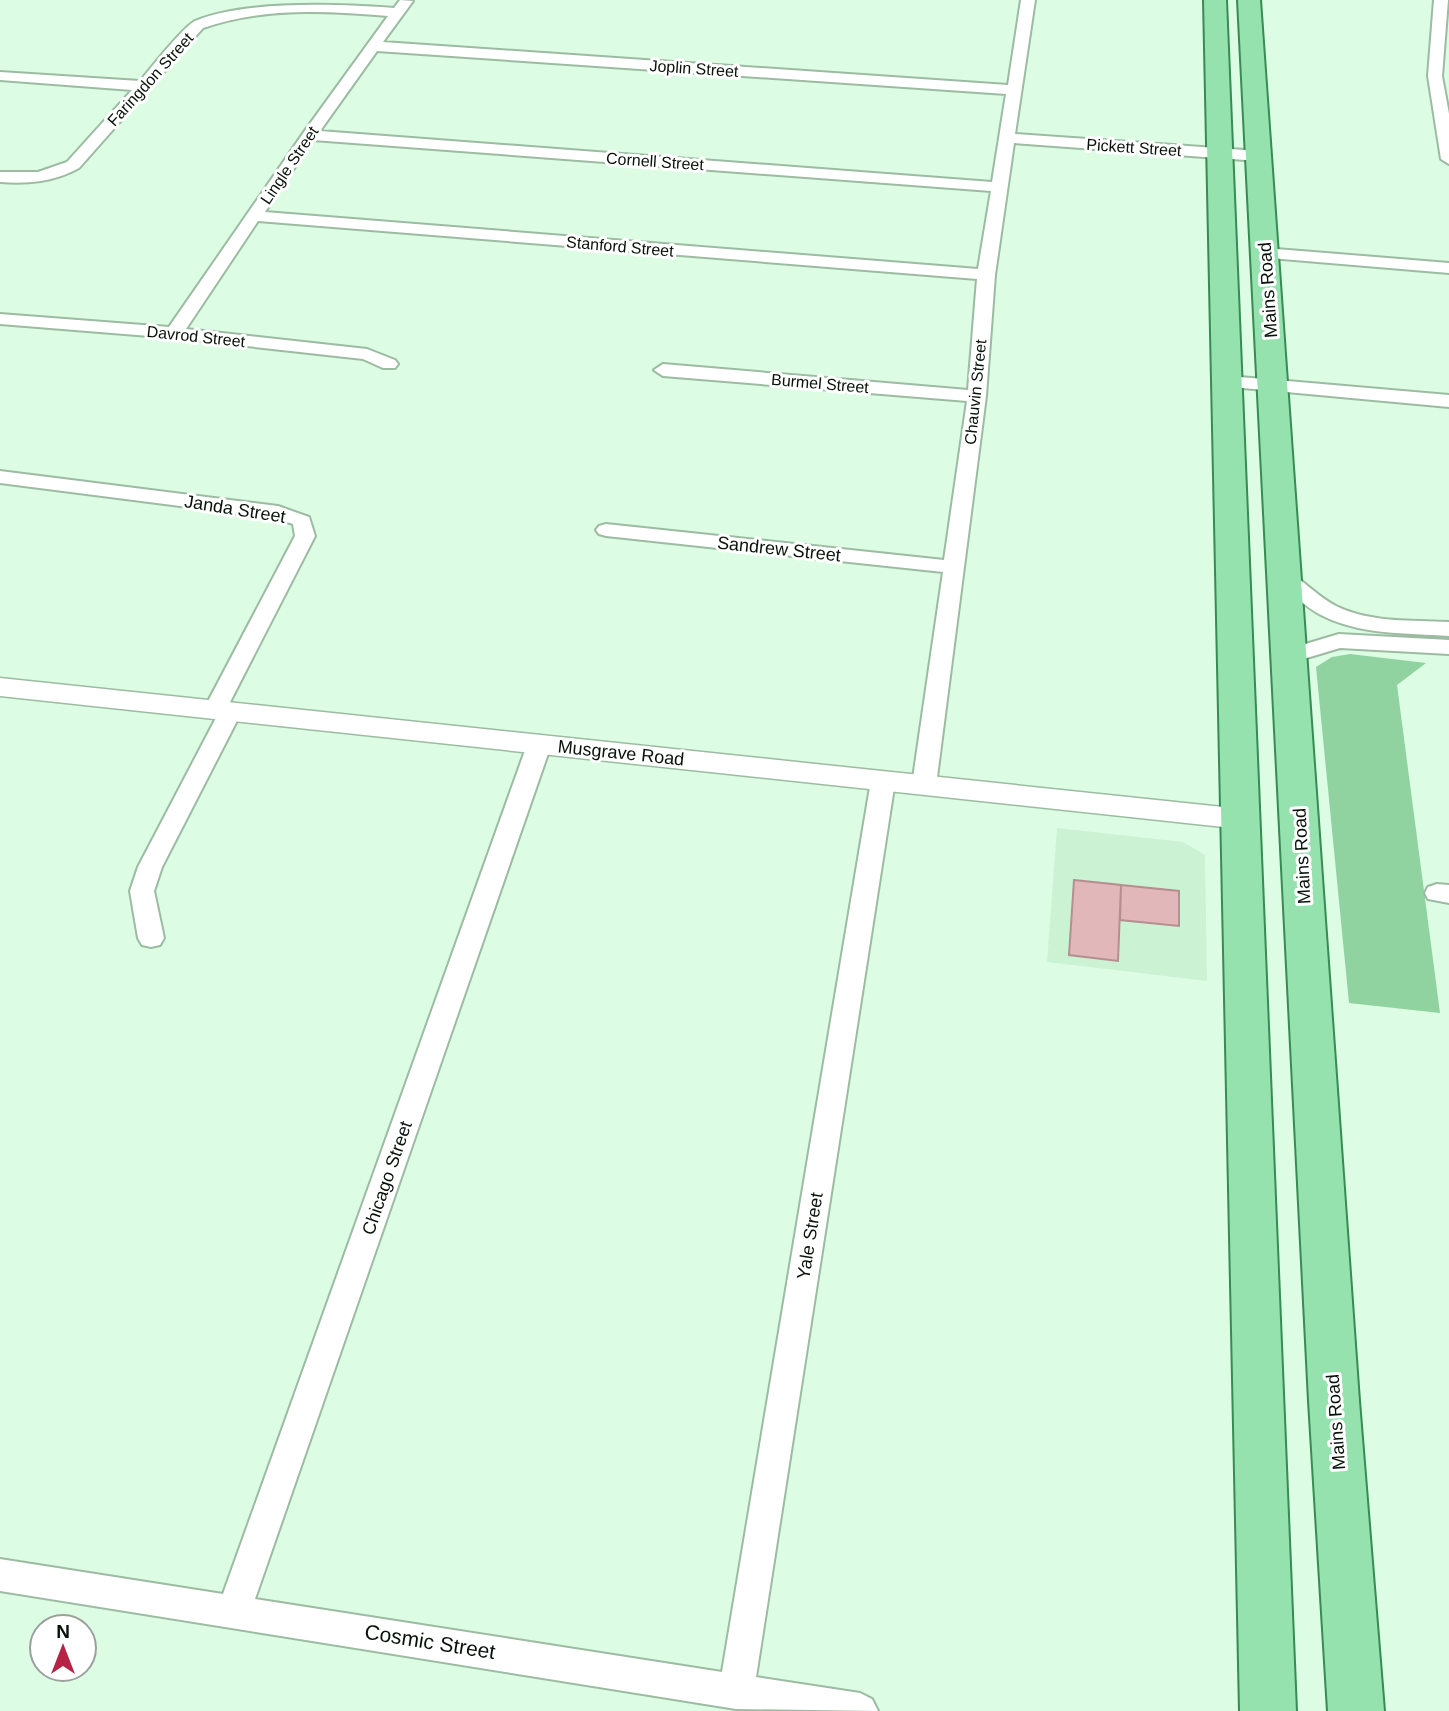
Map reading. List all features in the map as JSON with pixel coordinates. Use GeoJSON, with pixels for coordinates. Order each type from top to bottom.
{"type":"FeatureCollection","features":[{"type":"Feature","properties":{"kind":"main road"},"geometry":{"type":"LineString","coordinates":[[1215,0],[1268,1711]]}},
{"type":"Feature","properties":{"kind":"main road","name":"Mains Road"},"geometry":{"type":"LineString","coordinates":[[1249,0],[1333,1388],[1356,1711]]}},
{"type":"Feature","properties":{"kind":"street","name":"Chauvin Street"},"geometry":{"type":"LineString","coordinates":[[924,785],[977,396],[986,275],[1002,187],[1028,0]]}},
{"type":"Feature","properties":{"kind":"street"},"geometry":{"type":"LineString","coordinates":[[1441,0],[1435,76],[1449,159]]}},
{"type":"Feature","properties":{"kind":"street","name":"Faringdon Street"},"geometry":{"type":"LineString","coordinates":[[0,177],[22,178],[59,174],[73,165],[198,25],[226,11],[288,4],[402,6]]}},
{"type":"Feature","properties":{"kind":"street","name":"Lingle Street"},"geometry":{"type":"LineString","coordinates":[[174,333],[309,135],[402,6]]}},
{"type":"Feature","properties":{"kind":"street","name":"Joplin Street"},"geometry":{"type":"LineString","coordinates":[[373,46],[1016,90]]}},
{"type":"Feature","properties":{"kind":"street"},"geometry":{"type":"LineString","coordinates":[[0,76],[143,86]]}},
{"type":"Feature","properties":{"kind":"street","name":"Cornell Street"},"geometry":{"type":"LineString","coordinates":[[309,135],[1002,187]]}},
{"type":"Feature","properties":{"kind":"street","name":"Pickett Street"},"geometry":{"type":"LineString","coordinates":[[1009,138],[1259,156]]}},
{"type":"Feature","properties":{"kind":"street","name":"Stanford Street"},"geometry":{"type":"LineString","coordinates":[[254,216],[986,275]]}},
{"type":"Feature","properties":{"kind":"street"},"geometry":{"type":"LineString","coordinates":[[1265,253],[1449,268]]}},
{"type":"Feature","properties":{"kind":"street","name":"Davrod Street"},"geometry":{"type":"LineString","coordinates":[[0,319],[174,333],[367,355],[389,364]]}},
{"type":"Feature","properties":{"kind":"street","name":"Burmel Street"},"geometry":{"type":"LineString","coordinates":[[663,370],[977,396]]}},
{"type":"Feature","properties":{"kind":"street"},"geometry":{"type":"LineString","coordinates":[[1228,382],[1449,401]]}},
{"type":"Feature","properties":{"kind":"street","name":"Janda Street"},"geometry":{"type":"LineString","coordinates":[[0,477],[278,512],[302,521],[304,536],[223,710]]}},
{"type":"Feature","properties":{"kind":"street","name":"Sandrew Street"},"geometry":{"type":"LineString","coordinates":[[606,530],[953,567]]}},
{"type":"Feature","properties":{"kind":"street"},"geometry":{"type":"LineString","coordinates":[[1285,578],[1320,605],[1339,615],[1372,622],[1449,629]]}},
{"type":"Feature","properties":{"kind":"street"},"geometry":{"type":"LineString","coordinates":[[1290,656],[1339,641],[1449,647]]}},
{"type":"Feature","properties":{"kind":"street","name":"Musgrave Road"},"geometry":{"type":"LineString","coordinates":[[0,687],[1242,819]]}},
{"type":"Feature","properties":{"kind":"street"},"geometry":{"type":"LineString","coordinates":[[151,938],[142,891],[150,867],[223,710]]}},
{"type":"Feature","properties":{"kind":"street","name":"Chicago Street"},"geometry":{"type":"LineString","coordinates":[[234,1611],[539,745]]}},
{"type":"Feature","properties":{"kind":"street","name":"Yale Street"},"geometry":{"type":"LineString","coordinates":[[736,1692],[883,781]]}},
{"type":"Feature","properties":{"kind":"street","name":"Cosmic Street"},"geometry":{"type":"LineString","coordinates":[[0,1575],[860,1711]]}},
{"type":"Feature","properties":{"kind":"shaded area"},"geometry":{"type":"Polygon","coordinates":[[[1057,828],[1183,842],[1205,855],[1207,981],[1047,962],[1057,828]]]}},
{"type":"Feature","properties":{"kind":"green space"},"geometry":{"type":"Polygon","coordinates":[[[1350,654],[1426,663],[1397,685],[1440,1013],[1349,1003],[1316,667],[1332,657],[1350,654]]]}},
{"type":"Feature","properties":{"kind":"building"},"geometry":{"type":"Polygon","coordinates":[[[1074,880],[1121,885],[1118,961],[1069,955],[1074,880]]]}},
{"type":"Feature","properties":{"kind":"building"},"geometry":{"type":"Polygon","coordinates":[[[1121,885],[1179,891],[1179,926],[1120,920],[1121,885]]]}}]}
